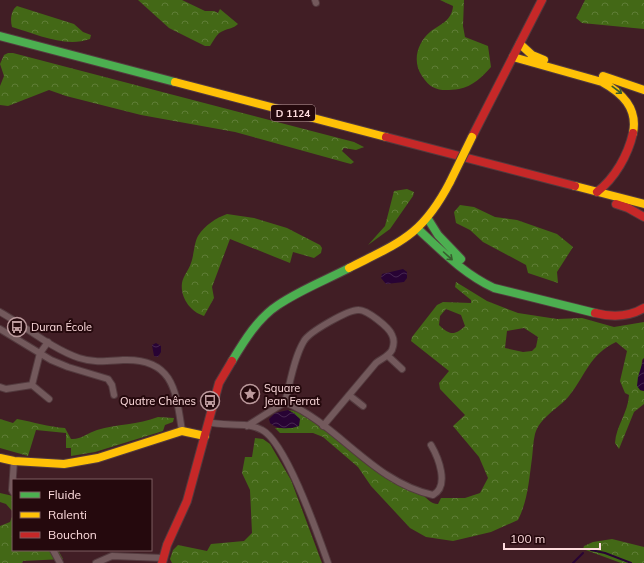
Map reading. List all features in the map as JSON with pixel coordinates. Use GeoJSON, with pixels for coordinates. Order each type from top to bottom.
{"type":"FeatureCollection","features":[{"type":"Feature","properties":{"kind":"main road"},"geometry":{"type":"LineString","coordinates":[[162,560],[187,501],[219,383],[227,367],[244,341],[266,315],[287,299],[400,242],[419,230],[434,212],[542,0]]}},
{"type":"Feature","properties":{"kind":"main road","name":"D 1124"},"geometry":{"type":"LineString","coordinates":[[0,36],[587,189]]}},
{"type":"Feature","properties":{"kind":"main road"},"geometry":{"type":"LineString","coordinates":[[520,44],[532,55],[544,60],[624,82],[644,90]]}},
{"type":"Feature","properties":{"kind":"main road"},"geometry":{"type":"LineString","coordinates":[[513,57],[602,82],[612,86],[627,100],[633,115],[634,125],[632,142],[626,155],[606,185],[597,192]]}},
{"type":"Feature","properties":{"kind":"main road"},"geometry":{"type":"LineString","coordinates":[[587,189],[644,204]]}},
{"type":"Feature","properties":{"kind":"main road"},"geometry":{"type":"LineString","coordinates":[[587,189],[597,197],[628,208],[644,217]]}},
{"type":"Feature","properties":{"kind":"main road"},"geometry":{"type":"LineString","coordinates":[[428,219],[438,235],[470,269],[490,280],[603,308],[620,309],[636,305],[644,301]]}},
{"type":"Feature","properties":{"kind":"main road"},"geometry":{"type":"LineString","coordinates":[[419,230],[465,272],[494,288],[607,316],[626,315],[644,308]]}},
{"type":"Feature","properties":{"kind":"main road"},"geometry":{"type":"LineString","coordinates":[[0,458],[14,461],[47,464],[78,462],[98,458],[182,431],[205,436]]}},
{"type":"Feature","properties":{"kind":"street"},"geometry":{"type":"LineString","coordinates":[[247,426],[285,402],[304,340],[313,332],[353,310],[363,310],[392,333],[393,344],[388,356],[376,363],[323,426]]}},
{"type":"Feature","properties":{"kind":"street"},"geometry":{"type":"LineString","coordinates":[[0,312],[48,342],[76,357],[88,361],[101,362],[133,360],[156,366],[171,380],[175,389],[182,431]]}},
{"type":"Feature","properties":{"kind":"street"},"geometry":{"type":"LineString","coordinates":[[0,329],[40,353],[68,367],[108,379],[112,385],[114,395]]}},
{"type":"Feature","properties":{"kind":"street"},"geometry":{"type":"LineString","coordinates":[[32,385],[40,353],[48,342]]}},
{"type":"Feature","properties":{"kind":"street"},"geometry":{"type":"LineString","coordinates":[[388,356],[402,369]]}},
{"type":"Feature","properties":{"kind":"street"},"geometry":{"type":"LineString","coordinates":[[0,387],[6,389],[32,385],[49,399]]}},
{"type":"Feature","properties":{"kind":"street"},"geometry":{"type":"LineString","coordinates":[[349,395],[363,406]]}},
{"type":"Feature","properties":{"kind":"street"},"geometry":{"type":"LineString","coordinates":[[285,402],[304,411],[370,464],[394,479],[433,495],[437,493],[439,488],[441,472],[438,456],[431,445]]}},
{"type":"Feature","properties":{"kind":"street"},"geometry":{"type":"LineString","coordinates":[[208,422],[220,426],[247,426],[263,430],[274,440],[294,478],[328,563]]}},
{"type":"Feature","properties":{"kind":"street"},"geometry":{"type":"LineString","coordinates":[[13,479],[14,461]]}},
{"type":"Feature","properties":{"kind":"street"},"geometry":{"type":"LineString","coordinates":[[54,551],[60,563]]}},
{"type":"Feature","properties":{"kind":"street"},"geometry":{"type":"LineString","coordinates":[[96,563],[112,556],[123,554],[162,560]]}},
{"type":"Feature","properties":{"kind":"street"},"geometry":{"type":"LineString","coordinates":[[123,554],[126,563]]}},
{"type":"Feature","properties":{"kind":"green space"},"geometry":{"type":"Polygon","coordinates":[[[138,0],[182,0],[205,11],[214,11],[218,13],[220,9],[238,24],[233,28],[219,33],[210,46],[205,46],[169,28],[138,0]]]}},
{"type":"Feature","properties":{"kind":"green space"},"geometry":{"type":"Polygon","coordinates":[[[440,0],[464,0],[463,26],[465,37],[488,46],[491,67],[477,81],[464,88],[443,90],[434,88],[422,76],[417,65],[417,53],[422,42],[430,32],[448,19],[452,11],[453,6],[440,0]]]}},
{"type":"Feature","properties":{"kind":"green space"},"geometry":{"type":"Polygon","coordinates":[[[585,0],[644,0],[644,29],[582,23],[576,18],[585,0]]]}},
{"type":"Feature","properties":{"kind":"green space"},"geometry":{"type":"Polygon","coordinates":[[[17,6],[74,24],[83,32],[91,35],[90,39],[71,42],[61,41],[12,27],[11,21],[13,10],[17,6]]]}},
{"type":"Feature","properties":{"kind":"green space"},"geometry":{"type":"Polygon","coordinates":[[[13,53],[354,142],[364,147],[356,150],[344,148],[342,151],[354,162],[351,164],[235,132],[141,115],[66,96],[49,90],[8,106],[0,105],[0,86],[4,76],[0,64],[4,55],[13,53]]]}},
{"type":"Feature","properties":{"kind":"green space"},"geometry":{"type":"Polygon","coordinates":[[[407,189],[414,192],[413,196],[390,229],[368,245],[385,226],[394,191],[407,189]]]}},
{"type":"Feature","properties":{"kind":"green space"},"geometry":{"type":"Polygon","coordinates":[[[460,205],[474,207],[495,217],[517,220],[557,234],[573,247],[557,272],[558,283],[528,273],[526,265],[483,242],[470,230],[456,223],[454,212],[460,205]]]}},
{"type":"Feature","properties":{"kind":"green space"},"geometry":{"type":"Polygon","coordinates":[[[227,214],[254,218],[287,228],[320,245],[322,248],[321,253],[314,258],[293,252],[290,263],[230,239],[212,287],[214,298],[204,316],[194,311],[184,299],[182,283],[191,263],[198,236],[211,222],[227,214]]]}},
{"type":"Feature","properties":{"kind":"green space"},"geometry":{"type":"Polygon","coordinates":[[[456,282],[487,301],[518,313],[557,319],[582,318],[614,327],[644,322],[644,358],[642,360],[640,390],[644,391],[644,404],[634,412],[619,449],[615,443],[617,431],[627,408],[629,395],[625,393],[620,381],[627,351],[616,342],[607,347],[594,359],[565,401],[545,418],[537,428],[526,497],[518,520],[491,532],[453,541],[426,537],[410,528],[371,486],[358,467],[323,437],[313,433],[280,433],[275,428],[293,428],[295,414],[288,410],[298,412],[332,435],[373,469],[391,480],[422,495],[433,503],[438,504],[441,498],[465,498],[480,493],[488,478],[479,457],[453,426],[465,415],[440,389],[439,383],[449,371],[411,341],[412,337],[437,305],[443,302],[471,303],[471,300],[455,287],[456,282]],[[446,309],[440,316],[439,325],[446,331],[455,333],[465,326],[461,315],[446,309]],[[524,328],[507,331],[505,348],[523,352],[532,351],[536,347],[538,337],[524,328]]]}},
{"type":"Feature","properties":{"kind":"green space"},"geometry":{"type":"Polygon","coordinates":[[[158,417],[174,418],[173,422],[165,425],[163,431],[95,452],[71,456],[71,448],[66,448],[66,433],[36,430],[28,456],[0,448],[0,419],[13,423],[17,419],[47,426],[65,428],[71,439],[74,439],[97,430],[143,422],[158,417]]]}},
{"type":"Feature","properties":{"kind":"green space"},"geometry":{"type":"Polygon","coordinates":[[[255,438],[263,439],[270,444],[291,480],[322,563],[172,563],[170,559],[173,550],[178,545],[207,551],[211,544],[244,541],[252,533],[250,490],[242,473],[245,457],[252,457],[255,438]]]}},
{"type":"Feature","properties":{"kind":"green space"},"geometry":{"type":"Polygon","coordinates":[[[0,493],[12,496],[12,511],[6,504],[0,502],[0,493]]]}},
{"type":"Feature","properties":{"kind":"green space"},"geometry":{"type":"Polygon","coordinates":[[[12,517],[12,551],[59,551],[63,559],[23,561],[22,563],[0,563],[0,526],[10,522],[12,517]]]}},
{"type":"Feature","properties":{"kind":"green space"},"geometry":{"type":"Polygon","coordinates":[[[612,539],[644,547],[644,563],[621,563],[583,549],[584,546],[593,542],[612,539]]]}},
{"type":"Feature","properties":{"kind":"water"},"geometry":{"type":"Polygon","coordinates":[[[403,269],[407,272],[407,278],[404,282],[386,284],[381,278],[382,274],[403,269]]]}},
{"type":"Feature","properties":{"kind":"water"},"geometry":{"type":"Polygon","coordinates":[[[156,343],[161,346],[161,352],[158,357],[154,356],[152,345],[156,343]]]}},
{"type":"Feature","properties":{"kind":"water"},"geometry":{"type":"Polygon","coordinates":[[[644,358],[644,391],[640,390],[637,386],[638,377],[644,358]]]}},
{"type":"Feature","properties":{"kind":"water"},"geometry":{"type":"Polygon","coordinates":[[[288,410],[300,419],[299,426],[284,428],[277,427],[270,423],[269,419],[275,413],[288,410]]]}},
{"type":"Feature","properties":{"kind":"waterway"},"geometry":{"type":"LineString","coordinates":[[591,550],[605,553],[631,563]]}},
{"type":"Feature","properties":{"kind":"waterway"},"geometry":{"type":"LineString","coordinates":[[573,563],[583,553]]}},
{"type":"Feature","properties":{"kind":"traffic: fast"},"geometry":{"type":"LineString","coordinates":[[0,36],[175,82]]}},
{"type":"Feature","properties":{"kind":"traffic: fast"},"geometry":{"type":"LineString","coordinates":[[428,219],[438,235],[461,259]]}},
{"type":"Feature","properties":{"kind":"traffic: fast"},"geometry":{"type":"LineString","coordinates":[[419,230],[463,269],[494,288],[595,313]]}},
{"type":"Feature","properties":{"kind":"traffic: fast"},"geometry":{"type":"LineString","coordinates":[[232,361],[252,330],[271,310],[295,295],[349,268]]}},
{"type":"Feature","properties":{"kind":"traffic: slow"},"geometry":{"type":"LineString","coordinates":[[520,44],[532,55],[544,60]]}},
{"type":"Feature","properties":{"kind":"traffic: slow"},"geometry":{"type":"LineString","coordinates":[[513,57],[602,82],[609,86],[622,96],[631,109],[634,124],[633,133]]}},
{"type":"Feature","properties":{"kind":"traffic: slow"},"geometry":{"type":"LineString","coordinates":[[603,76],[644,90]]}},
{"type":"Feature","properties":{"kind":"traffic: slow"},"geometry":{"type":"LineString","coordinates":[[175,82],[386,137]]}},
{"type":"Feature","properties":{"kind":"traffic: slow"},"geometry":{"type":"LineString","coordinates":[[450,182],[472,137]]}},
{"type":"Feature","properties":{"kind":"traffic: slow"},"geometry":{"type":"LineString","coordinates":[[349,268],[396,244],[408,236],[430,215],[450,182]]}},
{"type":"Feature","properties":{"kind":"traffic: slow"},"geometry":{"type":"LineString","coordinates":[[575,186],[644,204]]}},
{"type":"Feature","properties":{"kind":"traffic: slow"},"geometry":{"type":"LineString","coordinates":[[0,458],[14,461],[64,464],[98,458],[182,431],[205,436]]}},
{"type":"Feature","properties":{"kind":"traffic: jam"},"geometry":{"type":"LineString","coordinates":[[472,137],[542,0]]}},
{"type":"Feature","properties":{"kind":"traffic: jam"},"geometry":{"type":"LineString","coordinates":[[597,192],[610,180],[620,166],[628,150],[633,133]]}},
{"type":"Feature","properties":{"kind":"traffic: jam"},"geometry":{"type":"LineString","coordinates":[[386,137],[575,186]]}},
{"type":"Feature","properties":{"kind":"traffic: jam"},"geometry":{"type":"LineString","coordinates":[[616,204],[628,208],[644,217]]}},
{"type":"Feature","properties":{"kind":"traffic: jam"},"geometry":{"type":"LineString","coordinates":[[595,313],[607,315],[626,315],[644,308]]}},
{"type":"Feature","properties":{"kind":"traffic: jam"},"geometry":{"type":"LineString","coordinates":[[162,563],[167,545],[187,501],[219,383],[232,361]]}},
{"type":"Feature","properties":{"kind":"place","name":"Duran École"},"geometry":{"type":"Point","coordinates":[17,327]}},
{"type":"Feature","properties":{"kind":"place","name":"Square Jean Ferrat"},"geometry":{"type":"Point","coordinates":[250,394]}},
{"type":"Feature","properties":{"kind":"place","name":"Quatre Chênes"},"geometry":{"type":"Point","coordinates":[210,401]}}]}
